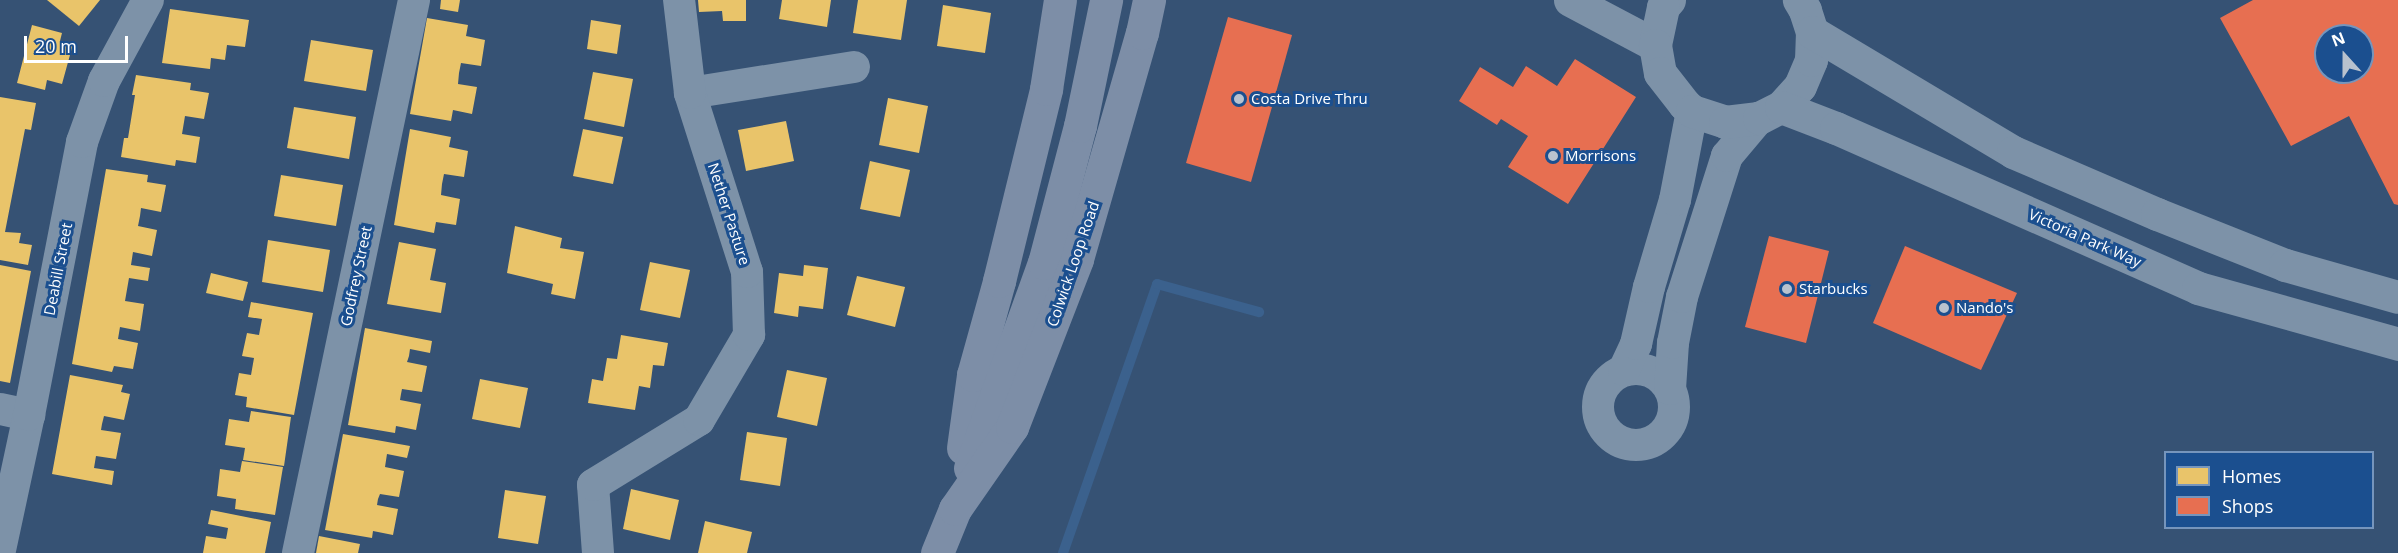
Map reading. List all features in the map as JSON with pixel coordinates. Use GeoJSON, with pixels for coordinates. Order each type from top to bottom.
{"type":"FeatureCollection","features":[{"type":"Feature","properties":{"kind":"main road","name":"Colwick Loop Road"},"geometry":{"type":"LineString","coordinates":[[955,509],[973,375],[999,281],[1046,89],[1060,0]]}},
{"type":"Feature","properties":{"kind":"main road"},"geometry":{"type":"LineString","coordinates":[[955,509],[1044,263],[1080,126],[1107,0]]}},
{"type":"Feature","properties":{"kind":"main road","name":"Colwick Loop Road"},"geometry":{"type":"LineString","coordinates":[[937,553],[955,509],[1012,427],[1077,260],[1142,33],[1149,0]]}},
{"type":"Feature","properties":{"kind":"street","name":"Deabill Street"},"geometry":{"type":"LineString","coordinates":[[0,550],[15,412],[82,142],[104,81],[148,0]]}},
{"type":"Feature","properties":{"kind":"street","name":"Godfrey Street"},"geometry":{"type":"LineString","coordinates":[[298,553],[414,0]]}},
{"type":"Feature","properties":{"kind":"street","name":"Nether Pasture"},"geometry":{"type":"LineString","coordinates":[[598,553],[593,485],[699,420],[749,335],[747,272],[690,93],[679,0]]}},
{"type":"Feature","properties":{"kind":"street"},"geometry":{"type":"LineString","coordinates":[[1570,0],[1655,45]]}},
{"type":"Feature","properties":{"kind":"street","name":"Victoria Park Way"},"geometry":{"type":"LineString","coordinates":[[1669,0],[1663,7],[1655,45],[1660,73],[1676,97],[1692,111],[1725,122],[1770,112],[1836,128],[2198,288],[2398,344]]}},
{"type":"Feature","properties":{"kind":"street"},"geometry":{"type":"LineString","coordinates":[[1670,389],[1673,343],[1682,297],[1727,156],[1770,112],[1800,86],[1811,60],[1812,32],[1806,10],[1799,0]]}},
{"type":"Feature","properties":{"kind":"street"},"geometry":{"type":"LineString","coordinates":[[1812,32],[2013,152],[2157,214],[2285,265],[2398,297]]}},
{"type":"Feature","properties":{"kind":"street"},"geometry":{"type":"LineString","coordinates":[[690,93],[854,67]]}},
{"type":"Feature","properties":{"kind":"street"},"geometry":{"type":"LineString","coordinates":[[1624,370],[1636,344],[1649,287],[1675,200],[1692,111]]}},
{"type":"Feature","properties":{"kind":"street"},"geometry":{"type":"LineString","coordinates":[[1637,368],[1651,371],[1663,378],[1670,389],[1675,402],[1673,417],[1667,429],[1658,438],[1646,444],[1626,444],[1614,439],[1605,430],[1599,418],[1598,407],[1602,388],[1612,377],[1624,370],[1637,368]]}},
{"type":"Feature","properties":{"kind":"building: Homes"},"geometry":{"type":"Polygon","coordinates":[[[47,0],[100,0],[79,26],[47,0]]]}},
{"type":"Feature","properties":{"kind":"building: Homes"},"geometry":{"type":"Polygon","coordinates":[[[441,0],[460,0],[458,12],[440,9],[441,0]]]}},
{"type":"Feature","properties":{"kind":"building: Homes"},"geometry":{"type":"Polygon","coordinates":[[[698,0],[746,0],[746,21],[723,21],[722,11],[699,12],[698,0]]]}},
{"type":"Feature","properties":{"kind":"building: Homes"},"geometry":{"type":"Polygon","coordinates":[[[782,0],[831,0],[827,27],[779,19],[782,0]]]}},
{"type":"Feature","properties":{"kind":"building: Homes"},"geometry":{"type":"Polygon","coordinates":[[[858,0],[907,0],[901,40],[853,33],[858,0]]]}},
{"type":"Feature","properties":{"kind":"building: Homes"},"geometry":{"type":"Polygon","coordinates":[[[943,5],[991,13],[985,53],[937,46],[943,5]]]}},
{"type":"Feature","properties":{"kind":"building: Homes"},"geometry":{"type":"Polygon","coordinates":[[[170,9],[249,20],[245,47],[227,45],[225,60],[211,58],[210,69],[162,63],[170,9]]]}},
{"type":"Feature","properties":{"kind":"building: Homes"},"geometry":{"type":"Polygon","coordinates":[[[427,18],[468,25],[466,36],[485,40],[481,66],[461,63],[459,73],[458,84],[477,87],[472,114],[453,110],[451,121],[410,114],[427,18]]]}},
{"type":"Feature","properties":{"kind":"building: Homes"},"geometry":{"type":"Polygon","coordinates":[[[591,20],[621,25],[617,54],[587,49],[591,20]]]}},
{"type":"Feature","properties":{"kind":"building: Homes"},"geometry":{"type":"Polygon","coordinates":[[[32,25],[62,33],[60,41],[73,44],[62,84],[47,80],[45,90],[17,83],[32,25]]]}},
{"type":"Feature","properties":{"kind":"building: Homes"},"geometry":{"type":"Polygon","coordinates":[[[311,40],[373,50],[366,91],[304,81],[311,40]]]}},
{"type":"Feature","properties":{"kind":"building: Homes"},"geometry":{"type":"Polygon","coordinates":[[[593,72],[633,79],[624,127],[584,119],[593,72]]]}},
{"type":"Feature","properties":{"kind":"building: Homes"},"geometry":{"type":"Polygon","coordinates":[[[136,75],[191,83],[190,90],[209,93],[204,119],[185,116],[182,134],[200,137],[196,163],[176,160],[175,166],[121,157],[124,138],[128,138],[136,75]]]}},
{"type":"Feature","properties":{"kind":"building: Homes"},"geometry":{"type":"Polygon","coordinates":[[[0,97],[36,103],[31,130],[25,129],[5,232],[21,233],[19,243],[32,245],[28,265],[0,260],[0,97]]]}},
{"type":"Feature","properties":{"kind":"building: Homes"},"geometry":{"type":"Polygon","coordinates":[[[888,98],[928,106],[919,153],[879,145],[888,98]]]}},
{"type":"Feature","properties":{"kind":"building: Homes"},"geometry":{"type":"Polygon","coordinates":[[[294,107],[356,117],[349,159],[287,148],[294,107]]]}},
{"type":"Feature","properties":{"kind":"building: Homes"},"geometry":{"type":"Polygon","coordinates":[[[786,121],[794,161],[746,171],[738,130],[786,121]]]}},
{"type":"Feature","properties":{"kind":"building: Homes"},"geometry":{"type":"Polygon","coordinates":[[[410,129],[451,137],[449,147],[468,151],[464,177],[444,174],[442,184],[441,195],[460,199],[456,225],[436,222],[434,233],[394,225],[410,129]]]}},
{"type":"Feature","properties":{"kind":"building: Homes"},"geometry":{"type":"Polygon","coordinates":[[[583,129],[623,137],[613,184],[573,176],[583,129]]]}},
{"type":"Feature","properties":{"kind":"building: Homes"},"geometry":{"type":"Polygon","coordinates":[[[870,161],[910,170],[900,217],[860,209],[870,161]]]}},
{"type":"Feature","properties":{"kind":"building: Homes"},"geometry":{"type":"Polygon","coordinates":[[[106,169],[148,175],[147,182],[166,185],[161,212],[141,208],[138,226],[157,230],[152,256],[133,252],[131,265],[150,268],[148,281],[129,278],[125,301],[144,304],[140,331],[120,327],[118,339],[138,343],[133,369],[114,366],[112,372],[72,364],[106,169]]]}},
{"type":"Feature","properties":{"kind":"building: Homes"},"geometry":{"type":"Polygon","coordinates":[[[281,175],[343,185],[336,226],[274,216],[281,175]]]}},
{"type":"Feature","properties":{"kind":"building: Homes"},"geometry":{"type":"Polygon","coordinates":[[[515,226],[562,238],[560,248],[584,252],[575,299],[551,294],[553,284],[507,273],[515,226]]]}},
{"type":"Feature","properties":{"kind":"building: Homes"},"geometry":{"type":"Polygon","coordinates":[[[268,240],[330,250],[323,292],[262,282],[268,240]]]}},
{"type":"Feature","properties":{"kind":"building: Homes"},"geometry":{"type":"Polygon","coordinates":[[[399,242],[436,249],[430,280],[446,283],[441,313],[387,304],[399,242]]]}},
{"type":"Feature","properties":{"kind":"building: Homes"},"geometry":{"type":"Polygon","coordinates":[[[650,262],[690,270],[680,318],[640,310],[650,262]]]}},
{"type":"Feature","properties":{"kind":"building: Homes"},"geometry":{"type":"Polygon","coordinates":[[[0,265],[31,271],[10,383],[0,381],[0,265]]]}},
{"type":"Feature","properties":{"kind":"building: Homes"},"geometry":{"type":"Polygon","coordinates":[[[804,265],[828,268],[823,309],[799,306],[798,317],[774,313],[779,273],[803,276],[804,265]]]}},
{"type":"Feature","properties":{"kind":"building: Homes"},"geometry":{"type":"Polygon","coordinates":[[[211,273],[248,282],[243,301],[206,293],[211,273]]]}},
{"type":"Feature","properties":{"kind":"building: Homes"},"geometry":{"type":"Polygon","coordinates":[[[857,276],[905,287],[895,327],[847,315],[857,276]]]}},
{"type":"Feature","properties":{"kind":"building: Homes"},"geometry":{"type":"Polygon","coordinates":[[[251,302],[313,313],[294,415],[246,407],[247,397],[235,395],[239,373],[251,375],[254,358],[242,356],[247,333],[259,335],[262,319],[248,317],[251,302]]]}},
{"type":"Feature","properties":{"kind":"building: Homes"},"geometry":{"type":"Polygon","coordinates":[[[365,328],[432,341],[430,353],[410,349],[407,362],[427,366],[422,392],[402,389],[401,394],[400,400],[421,404],[416,430],[396,426],[395,433],[348,425],[365,328]]]}},
{"type":"Feature","properties":{"kind":"building: Homes"},"geometry":{"type":"Polygon","coordinates":[[[621,335],[668,343],[664,366],[653,365],[650,388],[639,386],[635,410],[588,403],[592,379],[603,381],[607,358],[617,359],[621,335]]]}},
{"type":"Feature","properties":{"kind":"building: Homes"},"geometry":{"type":"Polygon","coordinates":[[[787,370],[827,378],[817,426],[777,417],[787,370]]]}},
{"type":"Feature","properties":{"kind":"building: Homes"},"geometry":{"type":"Polygon","coordinates":[[[70,375],[123,385],[121,392],[130,394],[124,420],[104,416],[102,424],[101,430],[121,433],[116,459],[96,456],[94,468],[114,471],[112,485],[52,474],[70,375]]]}},
{"type":"Feature","properties":{"kind":"building: Homes"},"geometry":{"type":"Polygon","coordinates":[[[480,379],[528,388],[520,428],[472,419],[480,379]]]}},
{"type":"Feature","properties":{"kind":"building: Homes"},"geometry":{"type":"Polygon","coordinates":[[[251,411],[291,417],[284,466],[243,460],[245,448],[225,445],[229,419],[249,422],[251,411]]]}},
{"type":"Feature","properties":{"kind":"building: Homes"},"geometry":{"type":"Polygon","coordinates":[[[747,432],[787,438],[780,486],[740,480],[747,432]]]}},
{"type":"Feature","properties":{"kind":"building: Homes"},"geometry":{"type":"Polygon","coordinates":[[[343,434],[410,446],[407,458],[387,454],[385,467],[404,471],[399,497],[380,494],[378,499],[377,505],[398,509],[393,535],[373,531],[372,538],[325,530],[343,434]]]}},
{"type":"Feature","properties":{"kind":"building: Homes"},"geometry":{"type":"Polygon","coordinates":[[[242,461],[283,467],[275,515],[235,509],[236,499],[217,496],[220,469],[240,472],[242,461]]]}},
{"type":"Feature","properties":{"kind":"building: Homes"},"geometry":{"type":"Polygon","coordinates":[[[631,489],[679,500],[670,540],[623,529],[631,489]]]}},
{"type":"Feature","properties":{"kind":"building: Homes"},"geometry":{"type":"Polygon","coordinates":[[[505,490],[546,496],[538,544],[498,538],[505,490]]]}},
{"type":"Feature","properties":{"kind":"building: Homes"},"geometry":{"type":"Polygon","coordinates":[[[211,510],[271,522],[265,553],[203,553],[206,536],[226,539],[227,534],[228,528],[208,524],[211,510]]]}},
{"type":"Feature","properties":{"kind":"building: Homes"},"geometry":{"type":"Polygon","coordinates":[[[705,521],[752,532],[747,553],[698,553],[705,521]]]}},
{"type":"Feature","properties":{"kind":"building: Homes"},"geometry":{"type":"Polygon","coordinates":[[[319,536],[360,544],[358,553],[316,553],[319,536]]]}},
{"type":"Feature","properties":{"kind":"building: Shops"},"geometry":{"type":"Polygon","coordinates":[[[2253,0],[2398,0],[2398,205],[2394,204],[2349,116],[2291,146],[2220,18],[2253,0]]]}},
{"type":"Feature","properties":{"kind":"building: Shops","name":"Costa Drive Thru"},"geometry":{"type":"Polygon","coordinates":[[[1228,17],[1292,35],[1251,182],[1186,163],[1228,17]]]}},
{"type":"Feature","properties":{"kind":"building: Shops"},"geometry":{"type":"Polygon","coordinates":[[[1575,59],[1636,97],[1568,204],[1508,167],[1528,136],[1501,119],[1497,125],[1459,101],[1480,67],[1513,87],[1526,66],[1557,86],[1575,59]]]}},
{"type":"Feature","properties":{"kind":"building: Shops","name":"Starbucks"},"geometry":{"type":"Polygon","coordinates":[[[1769,236],[1829,251],[1806,343],[1745,327],[1769,236]]]}},
{"type":"Feature","properties":{"kind":"building: Shops","name":"Nando's"},"geometry":{"type":"Polygon","coordinates":[[[1905,246],[2017,293],[1981,370],[1873,323],[1905,246]]]}},
{"type":"Feature","properties":{"kind":"waterway"},"geometry":{"type":"LineString","coordinates":[[1063,553],[1157,284],[1259,312]]}},
{"type":"Feature","properties":{"kind":"place","name":"Costa Drive Thru"},"geometry":{"type":"Point","coordinates":[1239,99]}},
{"type":"Feature","properties":{"kind":"place","name":"Morrisons"},"geometry":{"type":"Point","coordinates":[1553,156]}},
{"type":"Feature","properties":{"kind":"place","name":"Starbucks"},"geometry":{"type":"Point","coordinates":[1787,289]}},
{"type":"Feature","properties":{"kind":"place","name":"Nando's"},"geometry":{"type":"Point","coordinates":[1944,308]}}]}
